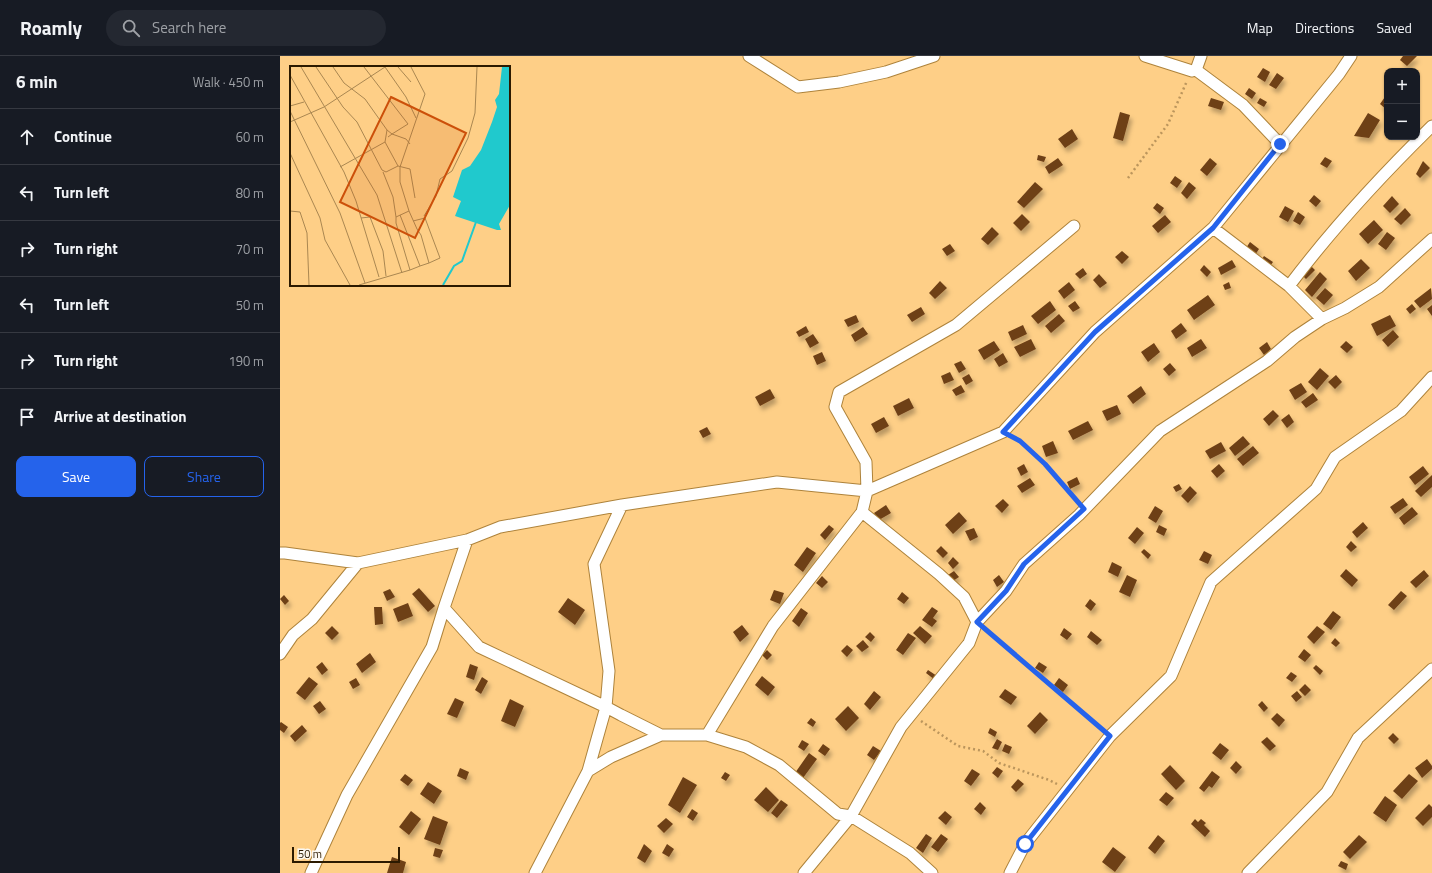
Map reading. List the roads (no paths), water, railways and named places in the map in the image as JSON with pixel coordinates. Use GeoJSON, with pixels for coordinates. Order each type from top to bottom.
{"type":"FeatureCollection","features":[{"type":"Feature","properties":{"kind":"street"},"geometry":{"type":"LineString","coordinates":[[749,56],[798,87],[839,82],[886,72],[934,56]]}},
{"type":"Feature","properties":{"kind":"street"},"geometry":{"type":"LineString","coordinates":[[1145,56],[1194,71],[1243,105],[1280,144]]}},
{"type":"Feature","properties":{"kind":"street"},"geometry":{"type":"LineString","coordinates":[[1194,71],[1201,56]]}},
{"type":"Feature","properties":{"kind":"street"},"geometry":{"type":"LineString","coordinates":[[280,553],[358,563],[467,540],[500,527],[622,505],[777,482],[867,490],[1003,432],[1095,332],[1213,228],[1280,144],[1339,74],[1351,56]]}},
{"type":"Feature","properties":{"kind":"street"},"geometry":{"type":"LineString","coordinates":[[1289,286],[1310,258],[1397,161],[1432,126]]}},
{"type":"Feature","properties":{"kind":"street"},"geometry":{"type":"LineString","coordinates":[[707,735],[773,626],[862,512],[867,490],[866,462],[835,407],[839,392],[956,325],[1074,226]]}},
{"type":"Feature","properties":{"kind":"street"},"geometry":{"type":"LineString","coordinates":[[1213,228],[1289,286],[1322,319]]}},
{"type":"Feature","properties":{"kind":"street"},"geometry":{"type":"LineString","coordinates":[[804,873],[850,816],[902,727],[969,642],[977,622],[1006,591],[1024,564],[1084,509],[1160,431],[1267,361],[1295,337],[1322,319],[1345,308],[1380,287],[1432,239]]}},
{"type":"Feature","properties":{"kind":"street"},"geometry":{"type":"LineString","coordinates":[[1010,873],[1025,844],[1110,736],[1171,676],[1211,582],[1316,489],[1335,456],[1401,411],[1432,377]]}},
{"type":"Feature","properties":{"kind":"street"},"geometry":{"type":"LineString","coordinates":[[535,873],[588,771],[606,707],[608,671],[594,564],[622,505]]}},
{"type":"Feature","properties":{"kind":"street"},"geometry":{"type":"LineString","coordinates":[[862,512],[939,574],[964,597],[977,622]]}},
{"type":"Feature","properties":{"kind":"street"},"geometry":{"type":"LineString","coordinates":[[311,873],[347,795],[432,647],[467,540]]}},
{"type":"Feature","properties":{"kind":"street"},"geometry":{"type":"LineString","coordinates":[[280,654],[293,635],[312,618],[358,563]]}},
{"type":"Feature","properties":{"kind":"street"},"geometry":{"type":"LineString","coordinates":[[444,608],[479,647],[606,707],[661,735]]}},
{"type":"Feature","properties":{"kind":"street"},"geometry":{"type":"LineString","coordinates":[[1248,873],[1327,792],[1358,738],[1432,669]]}},
{"type":"Feature","properties":{"kind":"street"},"geometry":{"type":"LineString","coordinates":[[588,771],[611,757],[661,735],[707,735],[746,747],[779,765],[838,814],[850,816],[910,853],[932,873]]}}]}
